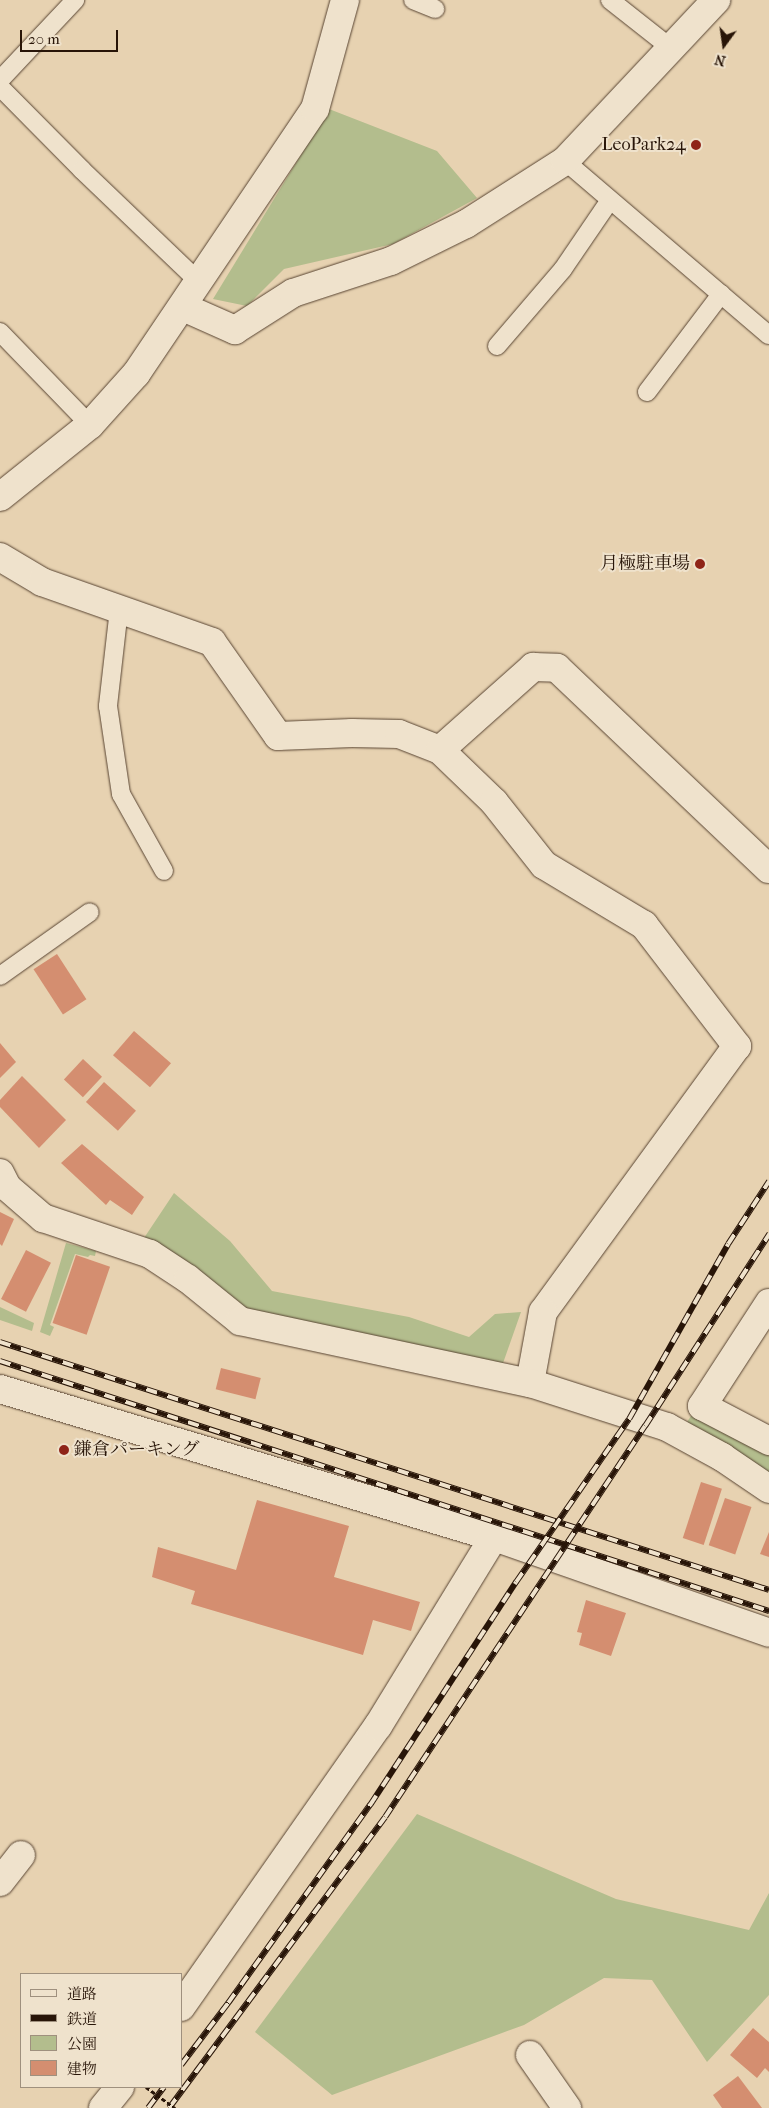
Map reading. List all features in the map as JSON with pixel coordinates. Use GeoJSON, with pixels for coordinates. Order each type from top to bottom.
{"type":"FeatureCollection","features":[{"type":"Feature","properties":{"kind":"street"},"geometry":{"type":"LineString","coordinates":[[0,497],[90,425],[136,374],[315,109],[345,0]]}},
{"type":"Feature","properties":{"kind":"street"},"geometry":{"type":"LineString","coordinates":[[183,306],[235,330],[293,293],[391,261],[466,224],[564,161],[672,49],[716,0]]}},
{"type":"Feature","properties":{"kind":"street"},"geometry":{"type":"LineString","coordinates":[[0,557],[42,582],[212,642],[278,736],[352,733],[399,734],[440,750],[494,802],[544,865],[644,925],[736,1046],[543,1312],[530,1383]]}},
{"type":"Feature","properties":{"kind":"street"},"geometry":{"type":"LineString","coordinates":[[440,750],[533,667],[557,668],[769,869]]}},
{"type":"Feature","properties":{"kind":"street"},"geometry":{"type":"LineString","coordinates":[[0,1173],[7,1187],[43,1218],[150,1254],[188,1279],[240,1321],[530,1383],[667,1427],[722,1458],[769,1489]]}},
{"type":"Feature","properties":{"kind":"street"},"geometry":{"type":"LineString","coordinates":[[769,1303],[702,1406],[769,1441]]}},
{"type":"Feature","properties":{"kind":"street"},"geometry":{"type":"LineString","coordinates":[[0,1389],[494,1537],[769,1633]]}},
{"type":"Feature","properties":{"kind":"street"},"geometry":{"type":"LineString","coordinates":[[182,2006],[378,1726],[494,1537]]}},
{"type":"Feature","properties":{"kind":"street"},"geometry":{"type":"LineString","coordinates":[[0,1882],[21,1855]]}},
{"type":"Feature","properties":{"kind":"street"},"geometry":{"type":"LineString","coordinates":[[530,2055],[567,2108]]}},
{"type":"Feature","properties":{"kind":"street"},"geometry":{"type":"LineString","coordinates":[[103,2108],[119,2088]]}},
{"type":"Feature","properties":{"kind":"lane"},"geometry":{"type":"LineString","coordinates":[[0,80],[75,0]]}},
{"type":"Feature","properties":{"kind":"lane"},"geometry":{"type":"LineString","coordinates":[[413,0],[435,9]]}},
{"type":"Feature","properties":{"kind":"lane"},"geometry":{"type":"LineString","coordinates":[[610,0],[672,49]]}},
{"type":"Feature","properties":{"kind":"lane"},"geometry":{"type":"LineString","coordinates":[[0,87],[82,170],[199,282]]}},
{"type":"Feature","properties":{"kind":"lane"},"geometry":{"type":"LineString","coordinates":[[564,161],[769,335]]}},
{"type":"Feature","properties":{"kind":"lane"},"geometry":{"type":"LineString","coordinates":[[497,346],[563,269],[610,200]]}},
{"type":"Feature","properties":{"kind":"lane"},"geometry":{"type":"LineString","coordinates":[[647,392],[721,294]]}},
{"type":"Feature","properties":{"kind":"lane"},"geometry":{"type":"LineString","coordinates":[[0,332],[90,425]]}},
{"type":"Feature","properties":{"kind":"lane"},"geometry":{"type":"LineString","coordinates":[[119,609],[108,706],[121,794],[164,870]]}},
{"type":"Feature","properties":{"kind":"lane"},"geometry":{"type":"LineString","coordinates":[[0,976],[90,912]]}},
{"type":"Feature","properties":{"kind":"path"},"geometry":{"type":"LineString","coordinates":[[147,2088],[175,2108]]}},
{"type":"Feature","properties":{"kind":"green space"},"geometry":{"type":"Polygon","coordinates":[[[329,109],[437,151],[477,198],[393,244],[284,269],[247,306],[213,299],[329,109]]]}},
{"type":"Feature","properties":{"kind":"green space"},"geometry":{"type":"Polygon","coordinates":[[[174,1193],[230,1241],[272,1291],[409,1317],[469,1337],[495,1314],[521,1312],[502,1366],[237,1308],[144,1238],[174,1193]]]}},
{"type":"Feature","properties":{"kind":"green space"},"geometry":{"type":"Polygon","coordinates":[[[66,1243],[96,1251],[95,1256],[90,1255],[88,1257],[75,1254],[50,1325],[54,1327],[50,1336],[40,1332],[66,1243]]]}},
{"type":"Feature","properties":{"kind":"green space"},"geometry":{"type":"Polygon","coordinates":[[[0,1307],[34,1323],[32,1331],[0,1320],[0,1307]]]}},
{"type":"Feature","properties":{"kind":"green space"},"geometry":{"type":"Polygon","coordinates":[[[695,1410],[769,1449],[769,1478],[683,1428],[695,1410]]]}},
{"type":"Feature","properties":{"kind":"green space"},"geometry":{"type":"Polygon","coordinates":[[[417,1814],[616,1899],[749,1930],[769,1893],[769,1995],[707,2062],[652,1980],[604,1978],[524,2025],[332,2095],[255,2032],[417,1814]]]}},
{"type":"Feature","properties":{"kind":"building"},"geometry":{"type":"Polygon","coordinates":[[[57,954],[86,999],[63,1015],[34,969],[57,954]]]}},
{"type":"Feature","properties":{"kind":"building"},"geometry":{"type":"Polygon","coordinates":[[[134,1031],[171,1063],[150,1087],[113,1055],[134,1031]]]}},
{"type":"Feature","properties":{"kind":"building"},"geometry":{"type":"Polygon","coordinates":[[[0,1043],[16,1062],[0,1078],[0,1043]]]}},
{"type":"Feature","properties":{"kind":"building"},"geometry":{"type":"Polygon","coordinates":[[[83,1059],[102,1077],[83,1097],[64,1079],[83,1059]]]}},
{"type":"Feature","properties":{"kind":"building"},"geometry":{"type":"Polygon","coordinates":[[[22,1076],[66,1120],[39,1148],[0,1107],[0,1100],[22,1076]]]}},
{"type":"Feature","properties":{"kind":"building"},"geometry":{"type":"Polygon","coordinates":[[[104,1082],[136,1111],[118,1131],[86,1102],[104,1082]]]}},
{"type":"Feature","properties":{"kind":"building"},"geometry":{"type":"Polygon","coordinates":[[[82,1144],[144,1197],[132,1215],[110,1200],[106,1205],[61,1163],[82,1144]]]}},
{"type":"Feature","properties":{"kind":"building"},"geometry":{"type":"Polygon","coordinates":[[[0,1212],[14,1219],[2,1246],[0,1244],[0,1212]]]}},
{"type":"Feature","properties":{"kind":"building"},"geometry":{"type":"Polygon","coordinates":[[[26,1250],[51,1263],[26,1312],[1,1299],[26,1250]]]}},
{"type":"Feature","properties":{"kind":"building"},"geometry":{"type":"Polygon","coordinates":[[[76,1255],[110,1267],[87,1335],[53,1323],[76,1255]]]}},
{"type":"Feature","properties":{"kind":"building"},"geometry":{"type":"Polygon","coordinates":[[[221,1368],[261,1378],[255,1399],[216,1389],[221,1368]]]}},
{"type":"Feature","properties":{"kind":"building"},"geometry":{"type":"Polygon","coordinates":[[[701,1482],[722,1489],[704,1545],[683,1538],[701,1482]]]}},
{"type":"Feature","properties":{"kind":"building"},"geometry":{"type":"Polygon","coordinates":[[[725,1498],[751,1507],[735,1554],[709,1545],[725,1498]]]}},
{"type":"Feature","properties":{"kind":"building"},"geometry":{"type":"Polygon","coordinates":[[[257,1500],[349,1526],[334,1577],[420,1602],[411,1631],[373,1620],[363,1655],[191,1604],[195,1591],[152,1577],[158,1547],[236,1570],[257,1500]]]}},
{"type":"Feature","properties":{"kind":"building"},"geometry":{"type":"Polygon","coordinates":[[[769,1532],[769,1557],[760,1554],[769,1532]]]}},
{"type":"Feature","properties":{"kind":"building"},"geometry":{"type":"Polygon","coordinates":[[[586,1600],[626,1613],[611,1656],[579,1645],[582,1633],[577,1632],[586,1600]]]}},
{"type":"Feature","properties":{"kind":"building"},"geometry":{"type":"Polygon","coordinates":[[[753,2028],[769,2042],[769,2072],[765,2068],[757,2078],[730,2055],[753,2028]]]}},
{"type":"Feature","properties":{"kind":"building"},"geometry":{"type":"Polygon","coordinates":[[[738,2076],[762,2108],[722,2108],[713,2095],[738,2076]]]}},
{"type":"Feature","properties":{"kind":"railway"},"geometry":{"type":"LineString","coordinates":[[182,2064],[228,2003],[370,1805],[516,1582],[629,1419],[728,1244],[769,1181]]}},
{"type":"Feature","properties":{"kind":"railway"},"geometry":{"type":"LineString","coordinates":[[169,2108],[385,1817],[645,1426],[769,1234]]}},
{"type":"Feature","properties":{"kind":"railway"},"geometry":{"type":"LineString","coordinates":[[0,1342],[769,1590]]}},
{"type":"Feature","properties":{"kind":"railway"},"geometry":{"type":"LineString","coordinates":[[0,1361],[769,1611]]}},
{"type":"Feature","properties":{"kind":"railway"},"geometry":{"type":"LineString","coordinates":[[148,2108],[163,2088]]}},
{"type":"Feature","properties":{"kind":"place","name":"LeoPark24"},"geometry":{"type":"Point","coordinates":[696,145]}},
{"type":"Feature","properties":{"kind":"place","name":"月極駐車場"},"geometry":{"type":"Point","coordinates":[700,564]}},
{"type":"Feature","properties":{"kind":"place","name":"鎌倉パーキング"},"geometry":{"type":"Point","coordinates":[64,1450]}}]}
